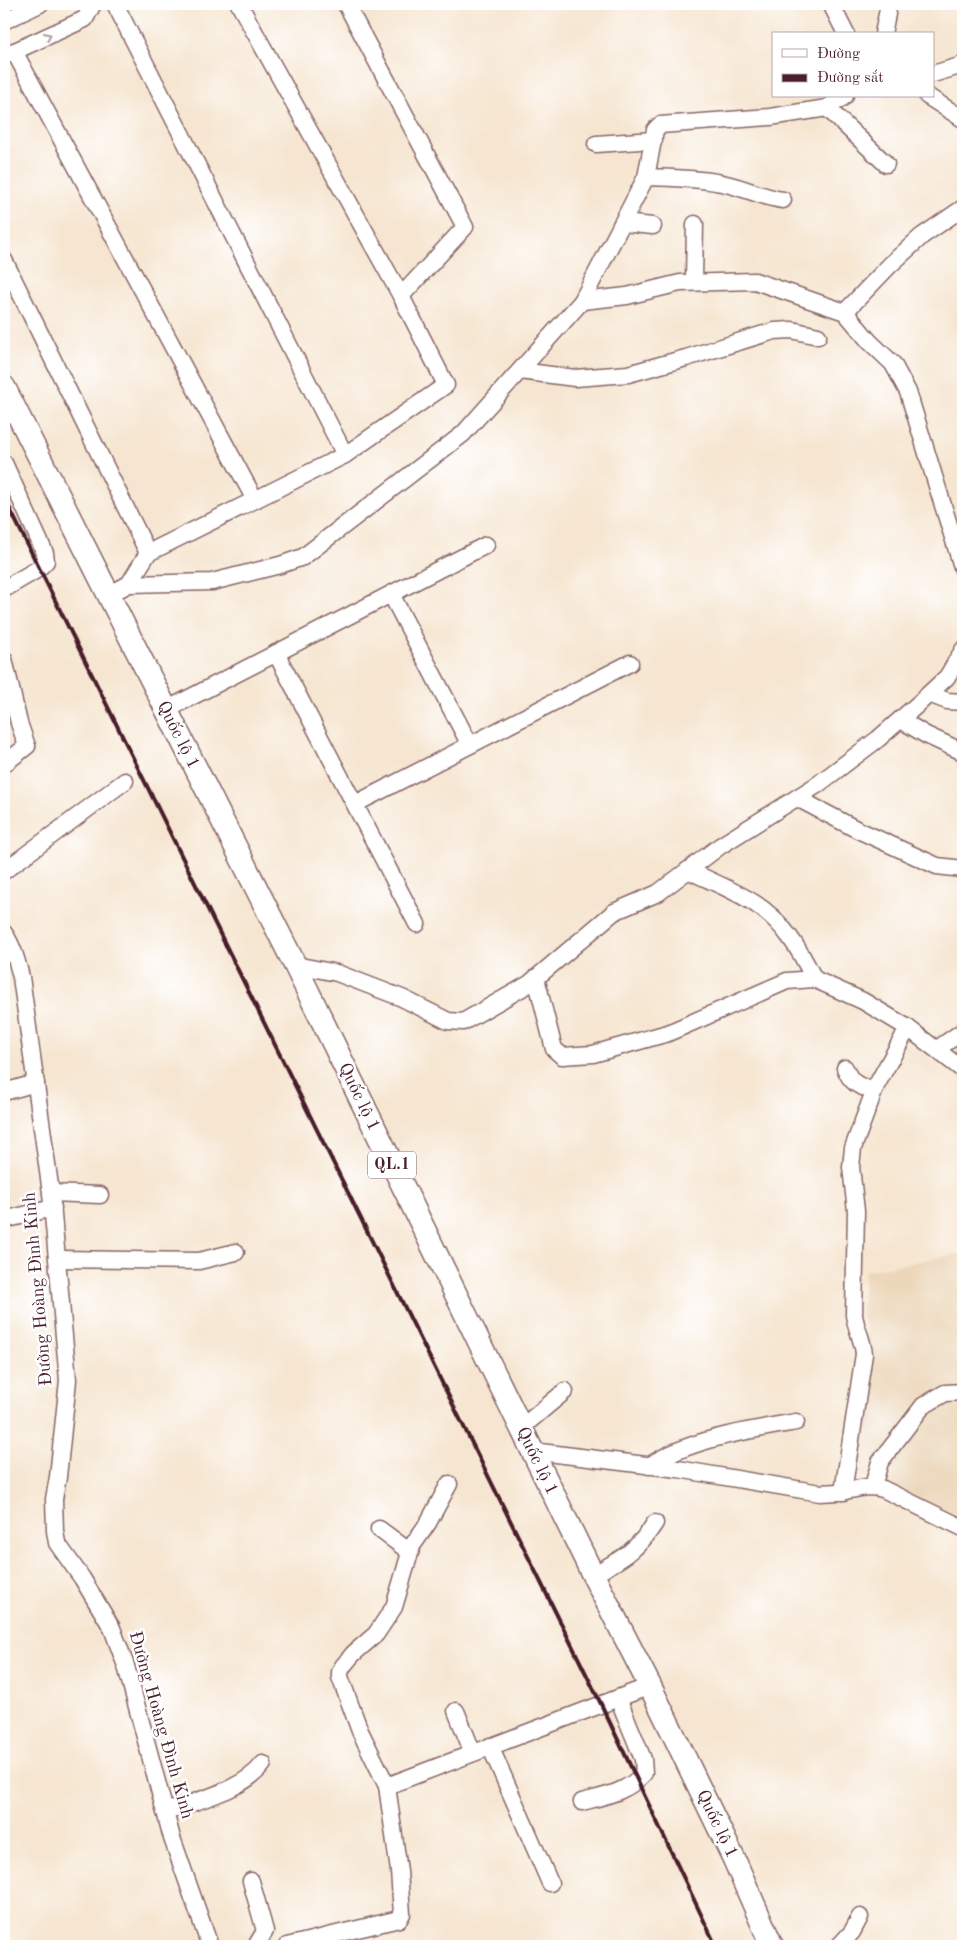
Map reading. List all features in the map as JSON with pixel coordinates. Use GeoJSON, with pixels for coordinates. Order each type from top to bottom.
{"type":"FeatureCollection","features":[{"type":"Feature","properties":{"kind":"highway","name":"Quốc lộ 1"},"geometry":{"type":"LineString","coordinates":[[4,387],[294,965],[593,1575],[650,1686],[734,1859],[772,1946]]}},
{"type":"Feature","properties":{"kind":"street"},"geometry":{"type":"LineString","coordinates":[[4,21],[40,4]]}},
{"type":"Feature","properties":{"kind":"street"},"geometry":{"type":"LineString","coordinates":[[93,4],[85,19],[9,54],[255,500]]}},
{"type":"Feature","properties":{"kind":"street"},"geometry":{"type":"LineString","coordinates":[[115,4],[344,455]]}},
{"type":"Feature","properties":{"kind":"street"},"geometry":{"type":"LineString","coordinates":[[129,584],[148,553],[344,455],[446,385],[401,296],[240,4]]}},
{"type":"Feature","properties":{"kind":"street"},"geometry":{"type":"LineString","coordinates":[[346,4],[465,227],[401,296]]}},
{"type":"Feature","properties":{"kind":"street"},"geometry":{"type":"LineString","coordinates":[[830,4],[845,32]]}},
{"type":"Feature","properties":{"kind":"street"},"geometry":{"type":"LineString","coordinates":[[883,32],[890,4]]}},
{"type":"Feature","properties":{"kind":"street"},"geometry":{"type":"LineString","coordinates":[[934,74],[963,65]]}},
{"type":"Feature","properties":{"kind":"street"},"geometry":{"type":"LineString","coordinates":[[108,595],[129,584],[212,582],[280,565],[303,557],[463,434],[582,301],[646,177],[655,130],[660,125],[770,117],[827,108],[842,98]]}},
{"type":"Feature","properties":{"kind":"street"},"geometry":{"type":"LineString","coordinates":[[930,98],[963,119]]}},
{"type":"Feature","properties":{"kind":"street"},"geometry":{"type":"LineString","coordinates":[[827,108],[886,164]]}},
{"type":"Feature","properties":{"kind":"street"},"geometry":{"type":"LineString","coordinates":[[596,144],[654,140]]}},
{"type":"Feature","properties":{"kind":"street"},"geometry":{"type":"LineString","coordinates":[[646,177],[686,178],[718,182],[783,200]]}},
{"type":"Feature","properties":{"kind":"street"},"geometry":{"type":"LineString","coordinates":[[845,312],[890,265],[922,236],[961,212]]}},
{"type":"Feature","properties":{"kind":"street"},"geometry":{"type":"LineString","coordinates":[[622,223],[653,226]]}},
{"type":"Feature","properties":{"kind":"street"},"geometry":{"type":"LineString","coordinates":[[694,281],[695,224]]}},
{"type":"Feature","properties":{"kind":"street"},"geometry":{"type":"LineString","coordinates":[[4,260],[148,553]]}},
{"type":"Feature","properties":{"kind":"street"},"geometry":{"type":"LineString","coordinates":[[582,301],[627,296],[680,282],[755,281],[845,312],[869,341],[893,364],[908,392],[951,525],[963,570]]}},
{"type":"Feature","properties":{"kind":"street"},"geometry":{"type":"LineString","coordinates":[[520,371],[575,378],[628,374],[774,331],[792,330],[818,336]]}},
{"type":"Feature","properties":{"kind":"street"},"geometry":{"type":"LineString","coordinates":[[4,463],[45,553],[46,561],[45,564],[24,578],[4,589]]}},
{"type":"Feature","properties":{"kind":"street"},"geometry":{"type":"LineString","coordinates":[[166,710],[486,545]]}},
{"type":"Feature","properties":{"kind":"street"},"geometry":{"type":"LineString","coordinates":[[392,594],[470,745]]}},
{"type":"Feature","properties":{"kind":"street"},"geometry":{"type":"LineString","coordinates":[[294,965],[337,973],[402,998],[448,1021],[463,1022],[529,984],[614,912],[658,893],[720,846],[797,798],[848,762],[901,720],[947,677],[963,650]]}},
{"type":"Feature","properties":{"kind":"street"},"geometry":{"type":"LineString","coordinates":[[276,653],[417,924]]}},
{"type":"Feature","properties":{"kind":"street"},"geometry":{"type":"LineString","coordinates":[[4,658],[7,687],[27,746],[4,764]]}},
{"type":"Feature","properties":{"kind":"street"},"geometry":{"type":"LineString","coordinates":[[355,804],[630,663]]}},
{"type":"Feature","properties":{"kind":"street"},"geometry":{"type":"LineString","coordinates":[[929,694],[947,701],[963,702]]}},
{"type":"Feature","properties":{"kind":"street"},"geometry":{"type":"LineString","coordinates":[[901,720],[926,735],[963,752]]}},
{"type":"Feature","properties":{"kind":"street"},"geometry":{"type":"LineString","coordinates":[[4,871],[125,781]]}},
{"type":"Feature","properties":{"kind":"street"},"geometry":{"type":"LineString","coordinates":[[797,798],[856,829],[937,866],[963,869]]}},
{"type":"Feature","properties":{"kind":"street"},"geometry":{"type":"LineString","coordinates":[[688,870],[755,904],[783,929],[800,950],[814,979]]}},
{"type":"Feature","properties":{"kind":"street","name":"Đường Hoàng Đình Kinh"},"geometry":{"type":"LineString","coordinates":[[4,933],[16,956],[21,977],[52,1201],[58,1260],[68,1380],[54,1499],[54,1532],[57,1543],[82,1578],[112,1628],[126,1666],[172,1838],[210,1946]]}},
{"type":"Feature","properties":{"kind":"street"},"geometry":{"type":"LineString","coordinates":[[536,978],[554,1049],[562,1056],[593,1054],[668,1033],[788,981],[814,979],[863,1001],[908,1028],[963,1070]]}},
{"type":"Feature","properties":{"kind":"street"},"geometry":{"type":"LineString","coordinates":[[843,1492],[864,1354],[863,1343],[856,1329],[854,1316],[856,1211],[851,1167],[857,1135],[874,1091],[908,1028]]}},
{"type":"Feature","properties":{"kind":"street"},"geometry":{"type":"LineString","coordinates":[[937,1049],[963,1031]]}},
{"type":"Feature","properties":{"kind":"street"},"geometry":{"type":"LineString","coordinates":[[845,1068],[855,1085],[874,1091]]}},
{"type":"Feature","properties":{"kind":"street"},"geometry":{"type":"LineString","coordinates":[[4,1092],[36,1083]]}},
{"type":"Feature","properties":{"kind":"street"},"geometry":{"type":"LineString","coordinates":[[4,1220],[52,1201],[100,1195]]}},
{"type":"Feature","properties":{"kind":"street"},"geometry":{"type":"LineString","coordinates":[[58,1260],[199,1261],[236,1252]]}},
{"type":"Feature","properties":{"kind":"street"},"geometry":{"type":"LineString","coordinates":[[521,1428],[565,1391]]}},
{"type":"Feature","properties":{"kind":"street"},"geometry":{"type":"LineString","coordinates":[[873,1486],[880,1462],[923,1406],[945,1393],[963,1392]]}},
{"type":"Feature","properties":{"kind":"street"},"geometry":{"type":"LineString","coordinates":[[650,1466],[664,1457],[709,1440],[796,1422]]}},
{"type":"Feature","properties":{"kind":"street"},"geometry":{"type":"LineString","coordinates":[[532,1451],[650,1466],[820,1493],[843,1492],[873,1486],[883,1488],[963,1528]]}},
{"type":"Feature","properties":{"kind":"street"},"geometry":{"type":"LineString","coordinates":[[287,1946],[401,1917],[403,1908],[387,1786],[360,1731],[340,1677],[340,1672],[353,1654],[376,1634],[394,1607],[412,1546],[428,1523],[449,1484]]}},
{"type":"Feature","properties":{"kind":"street"},"geometry":{"type":"LineString","coordinates":[[593,1575],[634,1550],[655,1523]]}},
{"type":"Feature","properties":{"kind":"street"},"geometry":{"type":"LineString","coordinates":[[379,1529],[410,1552]]}},
{"type":"Feature","properties":{"kind":"street"},"geometry":{"type":"LineString","coordinates":[[387,1786],[650,1686]]}},
{"type":"Feature","properties":{"kind":"street"},"geometry":{"type":"LineString","coordinates":[[582,1802],[620,1792],[638,1781],[644,1773],[643,1759],[618,1698]]}},
{"type":"Feature","properties":{"kind":"street"},"geometry":{"type":"LineString","coordinates":[[456,1711],[473,1753]]}},
{"type":"Feature","properties":{"kind":"street"},"geometry":{"type":"LineString","coordinates":[[490,1746],[550,1883]]}},
{"type":"Feature","properties":{"kind":"street"},"geometry":{"type":"LineString","coordinates":[[165,1812],[243,1781],[256,1773],[262,1764]]}},
{"type":"Feature","properties":{"kind":"street"},"geometry":{"type":"LineString","coordinates":[[251,1881],[265,1931],[256,1946]]}},
{"type":"Feature","properties":{"kind":"street"},"geometry":{"type":"LineString","coordinates":[[839,1946],[852,1932],[860,1917]]}},
{"type":"Feature","properties":{"kind":"shaded area"},"geometry":{"type":"Polygon","coordinates":[[[963,1253],[963,1517],[851,1472],[867,1329],[861,1315],[865,1271],[963,1253]]]}},
{"type":"Feature","properties":{"kind":"railway"},"geometry":{"type":"LineString","coordinates":[[4,497],[601,1704],[716,1946]]}}]}
